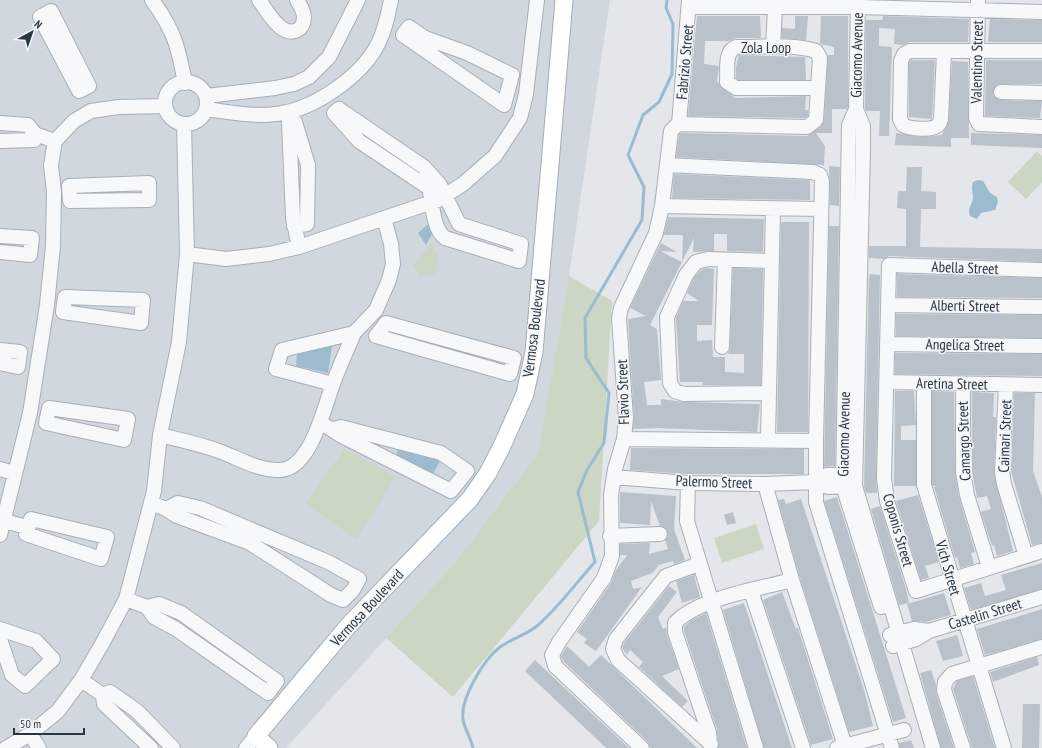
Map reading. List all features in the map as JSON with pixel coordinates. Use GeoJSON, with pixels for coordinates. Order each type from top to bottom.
{"type":"FeatureCollection","features":[{"type":"Feature","properties":{"kind":"main road","name":"Vermosa Boulevard"},"geometry":{"type":"LineString","coordinates":[[251,742],[349,625],[470,499],[488,473],[502,446],[525,394],[534,352],[564,0]]}},
{"type":"Feature","properties":{"kind":"main road"},"geometry":{"type":"LineString","coordinates":[[251,742],[269,748]]}},
{"type":"Feature","properties":{"kind":"street"},"geometry":{"type":"LineString","coordinates":[[152,0],[172,29],[179,52],[185,83]]}},
{"type":"Feature","properties":{"kind":"street"},"geometry":{"type":"LineString","coordinates":[[259,0],[281,28],[296,32],[302,26],[304,17],[297,0]]}},
{"type":"Feature","properties":{"kind":"street"},"geometry":{"type":"LineString","coordinates":[[206,103],[294,84],[309,77],[329,57],[358,0]]}},
{"type":"Feature","properties":{"kind":"street"},"geometry":{"type":"LineString","coordinates":[[206,103],[198,121],[184,124],[172,118],[165,106],[168,92],[178,84],[185,83],[198,86],[206,103],[240,114],[277,114],[322,97],[351,79],[378,44],[385,26],[391,0]]}},
{"type":"Feature","properties":{"kind":"street"},"geometry":{"type":"LineString","coordinates":[[187,254],[226,259],[269,254],[299,247],[384,218],[478,172],[495,156],[520,118],[526,94],[537,0]]}},
{"type":"Feature","properties":{"kind":"street"},"geometry":{"type":"LineString","coordinates":[[689,4],[731,3],[775,8],[858,4],[978,5],[1042,12]]}},
{"type":"Feature","properties":{"kind":"street","name":"Fabrizio Street"},"geometry":{"type":"LineString","coordinates":[[679,124],[689,4]]}},
{"type":"Feature","properties":{"kind":"street","name":"Giacomo Avenue"},"geometry":{"type":"LineString","coordinates":[[858,4],[856,109],[863,126],[856,150],[849,480],[921,722],[933,748]]}},
{"type":"Feature","properties":{"kind":"street","name":"Valentino Street"},"geometry":{"type":"LineString","coordinates":[[978,5],[976,118],[979,124],[986,126],[1042,126]]}},
{"type":"Feature","properties":{"kind":"street"},"geometry":{"type":"LineString","coordinates":[[773,47],[775,8]]}},
{"type":"Feature","properties":{"kind":"street"},"geometry":{"type":"LineString","coordinates":[[51,11],[89,86],[84,88],[79,91],[40,17],[51,11]]}},
{"type":"Feature","properties":{"kind":"street"},"geometry":{"type":"LineString","coordinates":[[409,27],[425,38],[467,53],[512,75],[509,90],[504,105],[403,35],[409,27]]}},
{"type":"Feature","properties":{"kind":"street","name":"Zola Loop"},"geometry":{"type":"LineString","coordinates":[[679,124],[807,127],[816,120],[820,58],[816,51],[809,49],[736,46],[728,54],[727,82],[730,86],[736,88],[817,88]]}},
{"type":"Feature","properties":{"kind":"street"},"geometry":{"type":"LineString","coordinates":[[944,52],[941,119],[938,126],[933,128],[908,128],[903,125],[900,119],[902,61],[904,54],[910,51],[1042,51]]}},
{"type":"Feature","properties":{"kind":"street"},"geometry":{"type":"LineString","coordinates":[[84,88],[91,111]]}},
{"type":"Feature","properties":{"kind":"street"},"geometry":{"type":"LineString","coordinates":[[509,90],[526,94]]}},
{"type":"Feature","properties":{"kind":"street"},"geometry":{"type":"LineString","coordinates":[[1001,92],[1042,93]]}},
{"type":"Feature","properties":{"kind":"street"},"geometry":{"type":"LineString","coordinates":[[0,535],[14,473],[30,413],[47,305],[53,246],[54,192],[51,165],[55,141],[74,121],[91,111],[119,107],[165,106]]}},
{"type":"Feature","properties":{"kind":"street"},"geometry":{"type":"LineString","coordinates":[[437,193],[359,141],[334,113],[339,109],[424,167],[437,193],[459,224],[521,244],[519,261],[445,238],[437,229],[437,193]]}},
{"type":"Feature","properties":{"kind":"street"},"geometry":{"type":"LineString","coordinates":[[294,226],[307,224],[308,165],[295,122],[289,123],[294,226],[299,247]]}},
{"type":"Feature","properties":{"kind":"street"},"geometry":{"type":"LineString","coordinates":[[0,123],[28,125],[35,134],[55,141]]}},
{"type":"Feature","properties":{"kind":"street"},"geometry":{"type":"LineString","coordinates":[[6,748],[30,734],[58,711],[81,680],[126,599],[151,503],[160,435],[179,342],[187,254],[184,124]]}},
{"type":"Feature","properties":{"kind":"street","name":"Flavio Street"},"geometry":{"type":"LineString","coordinates":[[642,748],[555,666],[552,655],[559,642],[604,578],[612,556],[610,536],[611,495],[624,439],[626,418],[619,318],[621,308],[656,233],[662,206],[671,131],[679,124]]}},
{"type":"Feature","properties":{"kind":"street"},"geometry":{"type":"LineString","coordinates":[[0,140],[34,140],[35,134]]}},
{"type":"Feature","properties":{"kind":"street"},"geometry":{"type":"LineString","coordinates":[[667,165],[814,172],[820,175],[822,182],[815,482],[816,502],[889,734],[892,748]]}},
{"type":"Feature","properties":{"kind":"street"},"geometry":{"type":"LineString","coordinates":[[149,183],[149,200],[70,200],[69,193],[69,186],[149,183]]}},
{"type":"Feature","properties":{"kind":"street"},"geometry":{"type":"LineString","coordinates":[[54,192],[69,193]]}},
{"type":"Feature","properties":{"kind":"street"},"geometry":{"type":"LineString","coordinates":[[662,206],[821,209]]}},
{"type":"Feature","properties":{"kind":"street"},"geometry":{"type":"LineString","coordinates":[[768,439],[773,209]]}},
{"type":"Feature","properties":{"kind":"street"},"geometry":{"type":"LineString","coordinates":[[160,435],[217,450],[266,469],[281,470],[294,466],[305,454],[320,422],[333,384],[354,333],[376,310],[390,280],[393,264],[391,244],[384,218]]}},
{"type":"Feature","properties":{"kind":"street"},"geometry":{"type":"LineString","coordinates":[[0,236],[32,238],[30,255],[0,252]]}},
{"type":"Feature","properties":{"kind":"street"},"geometry":{"type":"LineString","coordinates":[[31,246],[53,246]]}},
{"type":"Feature","properties":{"kind":"street"},"geometry":{"type":"LineString","coordinates":[[769,392],[684,394],[675,392],[670,383],[667,317],[686,275],[696,262],[708,259],[772,261]]}},
{"type":"Feature","properties":{"kind":"street"},"geometry":{"type":"LineString","coordinates":[[722,347],[726,260]]}},
{"type":"Feature","properties":{"kind":"street","name":"Abella Street"},"geometry":{"type":"LineString","coordinates":[[889,265],[1042,270]]}},
{"type":"Feature","properties":{"kind":"street","name":"Coponis Street"},"geometry":{"type":"LineString","coordinates":[[889,265],[884,478],[887,501],[916,591],[1042,551]]}},
{"type":"Feature","properties":{"kind":"street"},"geometry":{"type":"LineString","coordinates":[[65,297],[143,300],[141,323],[63,312],[64,304],[65,297]]}},
{"type":"Feature","properties":{"kind":"street"},"geometry":{"type":"LineString","coordinates":[[47,305],[64,304]]}},
{"type":"Feature","properties":{"kind":"street","name":"Alberti Street"},"geometry":{"type":"LineString","coordinates":[[888,305],[1042,306]]}},
{"type":"Feature","properties":{"kind":"street"},"geometry":{"type":"LineString","coordinates":[[367,320],[381,329]]}},
{"type":"Feature","properties":{"kind":"street"},"geometry":{"type":"LineString","coordinates":[[386,323],[514,358],[510,374],[376,336],[381,329],[386,323]]}},
{"type":"Feature","properties":{"kind":"street"},"geometry":{"type":"LineString","coordinates":[[333,384],[276,369],[282,350],[354,333]]}},
{"type":"Feature","properties":{"kind":"street","name":"Angelica Street"},"geometry":{"type":"LineString","coordinates":[[887,344],[1042,346]]}},
{"type":"Feature","properties":{"kind":"street"},"geometry":{"type":"LineString","coordinates":[[0,350],[20,352],[18,367],[0,363]]}},
{"type":"Feature","properties":{"kind":"street"},"geometry":{"type":"LineString","coordinates":[[19,359],[38,363]]}},
{"type":"Feature","properties":{"kind":"street","name":"Aretina Street"},"geometry":{"type":"LineString","coordinates":[[886,382],[1042,386]]}},
{"type":"Feature","properties":{"kind":"street","name":"Vich Street"},"geometry":{"type":"LineString","coordinates":[[924,383],[924,485],[964,621],[1004,748]]}},
{"type":"Feature","properties":{"kind":"street","name":"Camargo Street"},"geometry":{"type":"LineString","coordinates":[[963,384],[963,472],[967,495],[989,567]]}},
{"type":"Feature","properties":{"kind":"street","name":"Caimari Street"},"geometry":{"type":"LineString","coordinates":[[1006,385],[1002,472],[1004,484],[1026,556]]}},
{"type":"Feature","properties":{"kind":"street"},"geometry":{"type":"LineString","coordinates":[[49,408],[128,419],[124,440],[46,423],[47,415],[49,408]]}},
{"type":"Feature","properties":{"kind":"street"},"geometry":{"type":"LineString","coordinates":[[30,413],[47,415]]}},
{"type":"Feature","properties":{"kind":"street"},"geometry":{"type":"LineString","coordinates":[[320,422],[333,429],[340,435],[450,491],[467,471],[441,453],[341,427],[333,429]]}},
{"type":"Feature","properties":{"kind":"street"},"geometry":{"type":"LineString","coordinates":[[624,439],[768,439],[816,441]]}},
{"type":"Feature","properties":{"kind":"street"},"geometry":{"type":"LineString","coordinates":[[0,469],[14,473]]}},
{"type":"Feature","properties":{"kind":"street","name":"Palermo Street"},"geometry":{"type":"LineString","coordinates":[[614,477],[688,483],[765,484],[815,482],[828,487],[849,480]]}},
{"type":"Feature","properties":{"kind":"street"},"geometry":{"type":"LineString","coordinates":[[688,483],[688,521],[699,564],[756,748]]}},
{"type":"Feature","properties":{"kind":"street"},"geometry":{"type":"LineString","coordinates":[[765,484],[841,747],[904,730]]}},
{"type":"Feature","properties":{"kind":"street"},"geometry":{"type":"LineString","coordinates":[[151,503],[178,516],[250,543],[337,598],[343,600],[353,590],[359,579],[328,562],[200,508],[178,504],[166,509]]}},
{"type":"Feature","properties":{"kind":"street"},"geometry":{"type":"LineString","coordinates":[[31,520],[107,537],[101,559],[26,534],[27,527],[31,520]]}},
{"type":"Feature","properties":{"kind":"street"},"geometry":{"type":"LineString","coordinates":[[4,521],[27,527]]}},
{"type":"Feature","properties":{"kind":"street"},"geometry":{"type":"LineString","coordinates":[[610,536],[660,534]]}},
{"type":"Feature","properties":{"kind":"street"},"geometry":{"type":"LineString","coordinates":[[699,564],[666,576],[616,639],[613,649],[618,660],[683,718],[710,746]]}},
{"type":"Feature","properties":{"kind":"street"},"geometry":{"type":"LineString","coordinates":[[710,746],[675,632],[674,623],[681,616],[710,602],[792,580]]}},
{"type":"Feature","properties":{"kind":"street"},"geometry":{"type":"LineString","coordinates":[[752,591],[803,748]]}},
{"type":"Feature","properties":{"kind":"street","name":"Castelin Street"},"geometry":{"type":"LineString","coordinates":[[896,640],[916,639],[929,631],[1042,597]]}},
{"type":"Feature","properties":{"kind":"street"},"geometry":{"type":"LineString","coordinates":[[126,599],[147,607],[154,617],[176,629],[268,693],[277,681],[181,613],[159,604],[147,607]]}},
{"type":"Feature","properties":{"kind":"street"},"geometry":{"type":"LineString","coordinates":[[0,629],[36,641],[53,659],[25,686],[12,675],[0,639]]}},
{"type":"Feature","properties":{"kind":"street"},"geometry":{"type":"LineString","coordinates":[[963,748],[944,690],[945,682],[952,674],[1042,647]]}},
{"type":"Feature","properties":{"kind":"street"},"geometry":{"type":"LineString","coordinates":[[81,680],[103,695],[104,704],[151,748]]}},
{"type":"Feature","properties":{"kind":"street"},"geometry":{"type":"LineString","coordinates":[[103,695],[110,692],[136,711],[173,748]]}},
{"type":"Feature","properties":{"kind":"street"},"geometry":{"type":"LineString","coordinates":[[683,718],[699,707]]}},
{"type":"Feature","properties":{"kind":"street","name":"Giacomo Avenue"},"geometry":{"type":"LineString","coordinates":[[921,722],[924,748]]}},
{"type":"Feature","properties":{"kind":"street"},"geometry":{"type":"LineString","coordinates":[[30,734],[39,748]]}},
{"type":"Feature","properties":{"kind":"shaded area"},"geometry":{"type":"Polygon","coordinates":[[[0,0],[610,0],[569,276],[538,453],[455,563],[286,748],[0,748],[0,0]]]}},
{"type":"Feature","properties":{"kind":"green space"},"geometry":{"type":"Polygon","coordinates":[[[1037,151],[1042,156],[1042,182],[1026,199],[1008,182],[1037,151]]]}},
{"type":"Feature","properties":{"kind":"green space"},"geometry":{"type":"Polygon","coordinates":[[[432,243],[438,257],[435,275],[420,276],[413,265],[432,243]]]}},
{"type":"Feature","properties":{"kind":"green space"},"geometry":{"type":"Polygon","coordinates":[[[569,276],[612,301],[599,521],[453,697],[386,638],[455,563],[538,453],[569,276]]]}},
{"type":"Feature","properties":{"kind":"green space"},"geometry":{"type":"Polygon","coordinates":[[[344,449],[396,477],[356,539],[306,504],[344,449]]]}},
{"type":"Feature","properties":{"kind":"green space"},"geometry":{"type":"Polygon","coordinates":[[[756,524],[764,549],[722,563],[714,538],[756,524]]]}},
{"type":"Feature","properties":{"kind":"water"},"geometry":{"type":"Polygon","coordinates":[[[978,180],[983,181],[990,193],[997,197],[998,202],[995,210],[981,213],[977,219],[970,216],[969,209],[973,198],[973,182],[978,180]]]}},
{"type":"Feature","properties":{"kind":"water"},"geometry":{"type":"Polygon","coordinates":[[[427,225],[436,227],[426,245],[418,233],[427,225]]]}},
{"type":"Feature","properties":{"kind":"water"},"geometry":{"type":"Polygon","coordinates":[[[332,346],[328,373],[296,366],[297,354],[332,346]]]}},
{"type":"Feature","properties":{"kind":"water"},"geometry":{"type":"Polygon","coordinates":[[[399,444],[443,455],[432,476],[396,457],[399,444]]]}},
{"type":"Feature","properties":{"kind":"building"},"geometry":{"type":"Polygon","coordinates":[[[697,16],[760,16],[761,38],[736,38],[729,41],[705,41],[704,64],[719,66],[717,81],[720,86],[735,98],[806,96],[805,110],[808,110],[808,116],[804,118],[688,116],[697,16]]]}},
{"type":"Feature","properties":{"kind":"building"},"geometry":{"type":"Polygon","coordinates":[[[795,16],[808,16],[806,40],[782,38],[782,28],[795,29],[795,16]]]}},
{"type":"Feature","properties":{"kind":"building"},"geometry":{"type":"Polygon","coordinates":[[[821,16],[848,16],[848,107],[847,109],[832,109],[832,133],[816,133],[825,146],[824,165],[676,157],[679,135],[681,133],[807,136],[821,126],[824,121],[828,55],[834,55],[834,47],[820,44],[821,16]]]}},
{"type":"Feature","properties":{"kind":"building"},"geometry":{"type":"Polygon","coordinates":[[[883,16],[969,19],[968,42],[910,42],[903,45],[894,44],[895,29],[879,28],[879,46],[892,47],[889,136],[879,136],[880,111],[866,111],[865,107],[866,20],[882,20],[883,16]]]}},
{"type":"Feature","properties":{"kind":"building"},"geometry":{"type":"Polygon","coordinates":[[[990,19],[1042,20],[1042,42],[988,42],[990,19]]]}},
{"type":"Feature","properties":{"kind":"building"},"geometry":{"type":"Polygon","coordinates":[[[739,55],[805,57],[806,80],[739,80],[736,78],[736,67],[739,55]]]}},
{"type":"Feature","properties":{"kind":"building"},"geometry":{"type":"Polygon","coordinates":[[[911,60],[935,60],[932,119],[909,117],[909,63],[911,60]]]}},
{"type":"Feature","properties":{"kind":"building"},"geometry":{"type":"Polygon","coordinates":[[[986,60],[1042,60],[1042,84],[1001,84],[997,85],[993,91],[994,96],[1000,100],[1042,101],[1040,118],[985,116],[986,60]]]}},
{"type":"Feature","properties":{"kind":"building"},"geometry":{"type":"Polygon","coordinates":[[[952,61],[968,62],[969,138],[951,138],[951,147],[895,145],[896,133],[920,137],[942,135],[949,120],[952,61]]]}},
{"type":"Feature","properties":{"kind":"building"},"geometry":{"type":"Polygon","coordinates":[[[971,133],[1042,135],[1042,148],[971,145],[971,133]]]}},
{"type":"Feature","properties":{"kind":"building"},"geometry":{"type":"Polygon","coordinates":[[[829,166],[840,167],[839,206],[830,205],[829,166]]]}},
{"type":"Feature","properties":{"kind":"building"},"geometry":{"type":"Polygon","coordinates":[[[907,167],[922,167],[921,191],[936,192],[936,209],[921,209],[920,247],[1042,249],[1042,262],[889,256],[884,259],[869,258],[869,246],[906,246],[906,209],[897,208],[898,191],[906,191],[907,167]]]}},
{"type":"Feature","properties":{"kind":"building"},"geometry":{"type":"Polygon","coordinates":[[[674,174],[810,180],[810,200],[672,198],[674,174]]]}},
{"type":"Feature","properties":{"kind":"building"},"geometry":{"type":"Polygon","coordinates":[[[668,217],[764,219],[763,252],[727,251],[727,234],[714,234],[714,251],[693,252],[694,238],[682,262],[683,235],[664,235],[668,217]]]}},
{"type":"Feature","properties":{"kind":"building"},"geometry":{"type":"Polygon","coordinates":[[[781,222],[809,222],[808,432],[777,432],[781,222]]]}},
{"type":"Feature","properties":{"kind":"building"},"geometry":{"type":"Polygon","coordinates":[[[829,226],[839,226],[835,466],[824,467],[829,226]]]}},
{"type":"Feature","properties":{"kind":"building"},"geometry":{"type":"Polygon","coordinates":[[[661,243],[677,252],[660,251],[682,262],[650,325],[657,329],[661,380],[644,382],[647,405],[661,405],[661,399],[684,402],[760,404],[757,432],[658,428],[633,429],[634,417],[628,319],[646,316],[630,308],[661,243]]]}},
{"type":"Feature","properties":{"kind":"building"},"geometry":{"type":"Polygon","coordinates":[[[706,268],[714,269],[712,325],[697,325],[697,341],[712,340],[713,357],[725,357],[725,372],[744,373],[744,354],[728,354],[730,347],[733,268],[763,269],[761,385],[703,385],[702,382],[680,382],[676,318],[683,301],[699,301],[687,293],[693,279],[701,270],[706,268]]]}},
{"type":"Feature","properties":{"kind":"building"},"geometry":{"type":"Polygon","coordinates":[[[869,274],[880,275],[876,478],[877,493],[866,493],[864,487],[869,274]]]}},
{"type":"Feature","properties":{"kind":"building"},"geometry":{"type":"Polygon","coordinates":[[[897,274],[1042,278],[1042,298],[897,297],[897,274]]]}},
{"type":"Feature","properties":{"kind":"building"},"geometry":{"type":"Polygon","coordinates":[[[896,314],[1042,315],[1042,338],[896,336],[896,314]]]}},
{"type":"Feature","properties":{"kind":"building"},"geometry":{"type":"Polygon","coordinates":[[[895,353],[1042,354],[1042,376],[895,374],[895,353]]]}},
{"type":"Feature","properties":{"kind":"building"},"geometry":{"type":"Polygon","coordinates":[[[895,391],[914,391],[916,425],[901,426],[901,440],[916,440],[916,486],[894,486],[895,391]]]}},
{"type":"Feature","properties":{"kind":"building"},"geometry":{"type":"Polygon","coordinates":[[[932,391],[954,392],[955,473],[959,497],[975,552],[971,553],[974,564],[960,568],[957,557],[955,558],[934,487],[937,486],[933,486],[932,484],[932,391]]]}},
{"type":"Feature","properties":{"kind":"building"},"geometry":{"type":"Polygon","coordinates":[[[972,392],[994,393],[993,417],[996,417],[994,473],[1013,551],[997,556],[994,545],[992,546],[981,512],[991,509],[987,496],[977,498],[972,471],[972,392]]]}},
{"type":"Feature","properties":{"kind":"building"},"geometry":{"type":"Polygon","coordinates":[[[1014,393],[1035,393],[1033,471],[1042,497],[1042,543],[1032,545],[1011,471],[1014,393]]]}},
{"type":"Feature","properties":{"kind":"building"},"geometry":{"type":"Polygon","coordinates":[[[631,448],[804,449],[804,474],[688,474],[630,470],[631,448]]]}},
{"type":"Feature","properties":{"kind":"building"},"geometry":{"type":"Polygon","coordinates":[[[620,492],[676,496],[674,529],[685,560],[674,564],[673,561],[659,565],[652,573],[631,581],[633,589],[642,587],[596,651],[584,643],[587,639],[577,632],[611,583],[616,570],[627,555],[620,555],[620,544],[650,543],[649,554],[668,549],[665,540],[668,534],[667,530],[660,526],[651,501],[650,525],[620,523],[620,492]]]}},
{"type":"Feature","properties":{"kind":"building"},"geometry":{"type":"Polygon","coordinates":[[[918,495],[939,562],[925,566],[929,578],[921,580],[896,501],[918,495]]]}},
{"type":"Feature","properties":{"kind":"building"},"geometry":{"type":"Polygon","coordinates":[[[837,497],[906,718],[893,722],[824,501],[837,497]]]}},
{"type":"Feature","properties":{"kind":"building"},"geometry":{"type":"Polygon","coordinates":[[[784,499],[786,504],[801,499],[864,690],[873,726],[849,732],[800,578],[778,500],[784,499]]]}},
{"type":"Feature","properties":{"kind":"building"},"geometry":{"type":"Polygon","coordinates":[[[880,506],[909,603],[899,605],[871,509],[880,506]]]}},
{"type":"Feature","properties":{"kind":"building"},"geometry":{"type":"Polygon","coordinates":[[[733,512],[736,523],[727,525],[724,515],[733,512]]]}},
{"type":"Feature","properties":{"kind":"building"},"geometry":{"type":"Polygon","coordinates":[[[1042,563],[1042,589],[971,610],[964,588],[981,583],[985,596],[1006,590],[1001,575],[1042,563]]]}},
{"type":"Feature","properties":{"kind":"building"},"geometry":{"type":"Polygon","coordinates":[[[694,575],[700,597],[682,603],[676,581],[694,575]]]}},
{"type":"Feature","properties":{"kind":"building"},"geometry":{"type":"Polygon","coordinates":[[[669,586],[677,592],[658,617],[663,629],[666,627],[667,635],[679,669],[662,676],[688,701],[682,707],[639,667],[643,662],[630,650],[627,655],[622,648],[624,643],[669,586]]]}},
{"type":"Feature","properties":{"kind":"building"},"geometry":{"type":"Polygon","coordinates":[[[782,592],[796,629],[798,628],[833,739],[811,745],[763,600],[782,592]]]}},
{"type":"Feature","properties":{"kind":"building"},"geometry":{"type":"Polygon","coordinates":[[[944,593],[951,615],[926,622],[912,621],[907,604],[944,593]]]}},
{"type":"Feature","properties":{"kind":"building"},"geometry":{"type":"Polygon","coordinates":[[[744,603],[792,748],[764,748],[723,610],[744,603]]]}},
{"type":"Feature","properties":{"kind":"building"},"geometry":{"type":"Polygon","coordinates":[[[1042,609],[1042,639],[985,655],[977,629],[1042,609]]]}},
{"type":"Feature","properties":{"kind":"building"},"geometry":{"type":"Polygon","coordinates":[[[706,613],[747,748],[718,748],[717,730],[684,631],[684,627],[690,621],[706,613]]]}},
{"type":"Feature","properties":{"kind":"building"},"geometry":{"type":"Polygon","coordinates":[[[957,635],[963,656],[943,661],[936,641],[957,635]]]}},
{"type":"Feature","properties":{"kind":"building"},"geometry":{"type":"Polygon","coordinates":[[[567,646],[589,667],[601,655],[697,748],[651,748],[648,742],[563,661],[561,656],[567,646]]]}},
{"type":"Feature","properties":{"kind":"building"},"geometry":{"type":"Polygon","coordinates":[[[1037,657],[1039,665],[993,682],[990,672],[1037,657]]]}},
{"type":"Feature","properties":{"kind":"building"},"geometry":{"type":"Polygon","coordinates":[[[535,660],[629,748],[606,748],[525,671],[535,660]]]}},
{"type":"Feature","properties":{"kind":"building"},"geometry":{"type":"Polygon","coordinates":[[[931,670],[936,685],[936,693],[954,748],[941,748],[920,673],[931,670]]]}},
{"type":"Feature","properties":{"kind":"building"},"geometry":{"type":"Polygon","coordinates":[[[973,676],[995,748],[972,748],[953,689],[957,681],[973,676]]]}},
{"type":"Feature","properties":{"kind":"building"},"geometry":{"type":"Polygon","coordinates":[[[1023,704],[1040,704],[1039,748],[1022,748],[1023,704]]]}},
{"type":"Feature","properties":{"kind":"building"},"geometry":{"type":"Polygon","coordinates":[[[911,740],[914,748],[900,748],[899,743],[911,740]]]}},
{"type":"Feature","properties":{"kind":"waterway"},"geometry":{"type":"LineString","coordinates":[[473,748],[463,719],[463,711],[469,691],[480,670],[487,660],[500,647],[533,629],[545,619],[595,562],[578,492],[587,470],[604,443],[609,393],[586,358],[585,318],[642,220],[644,187],[628,155],[643,115],[659,102],[672,74],[673,24],[666,8],[667,0]]}}]}
